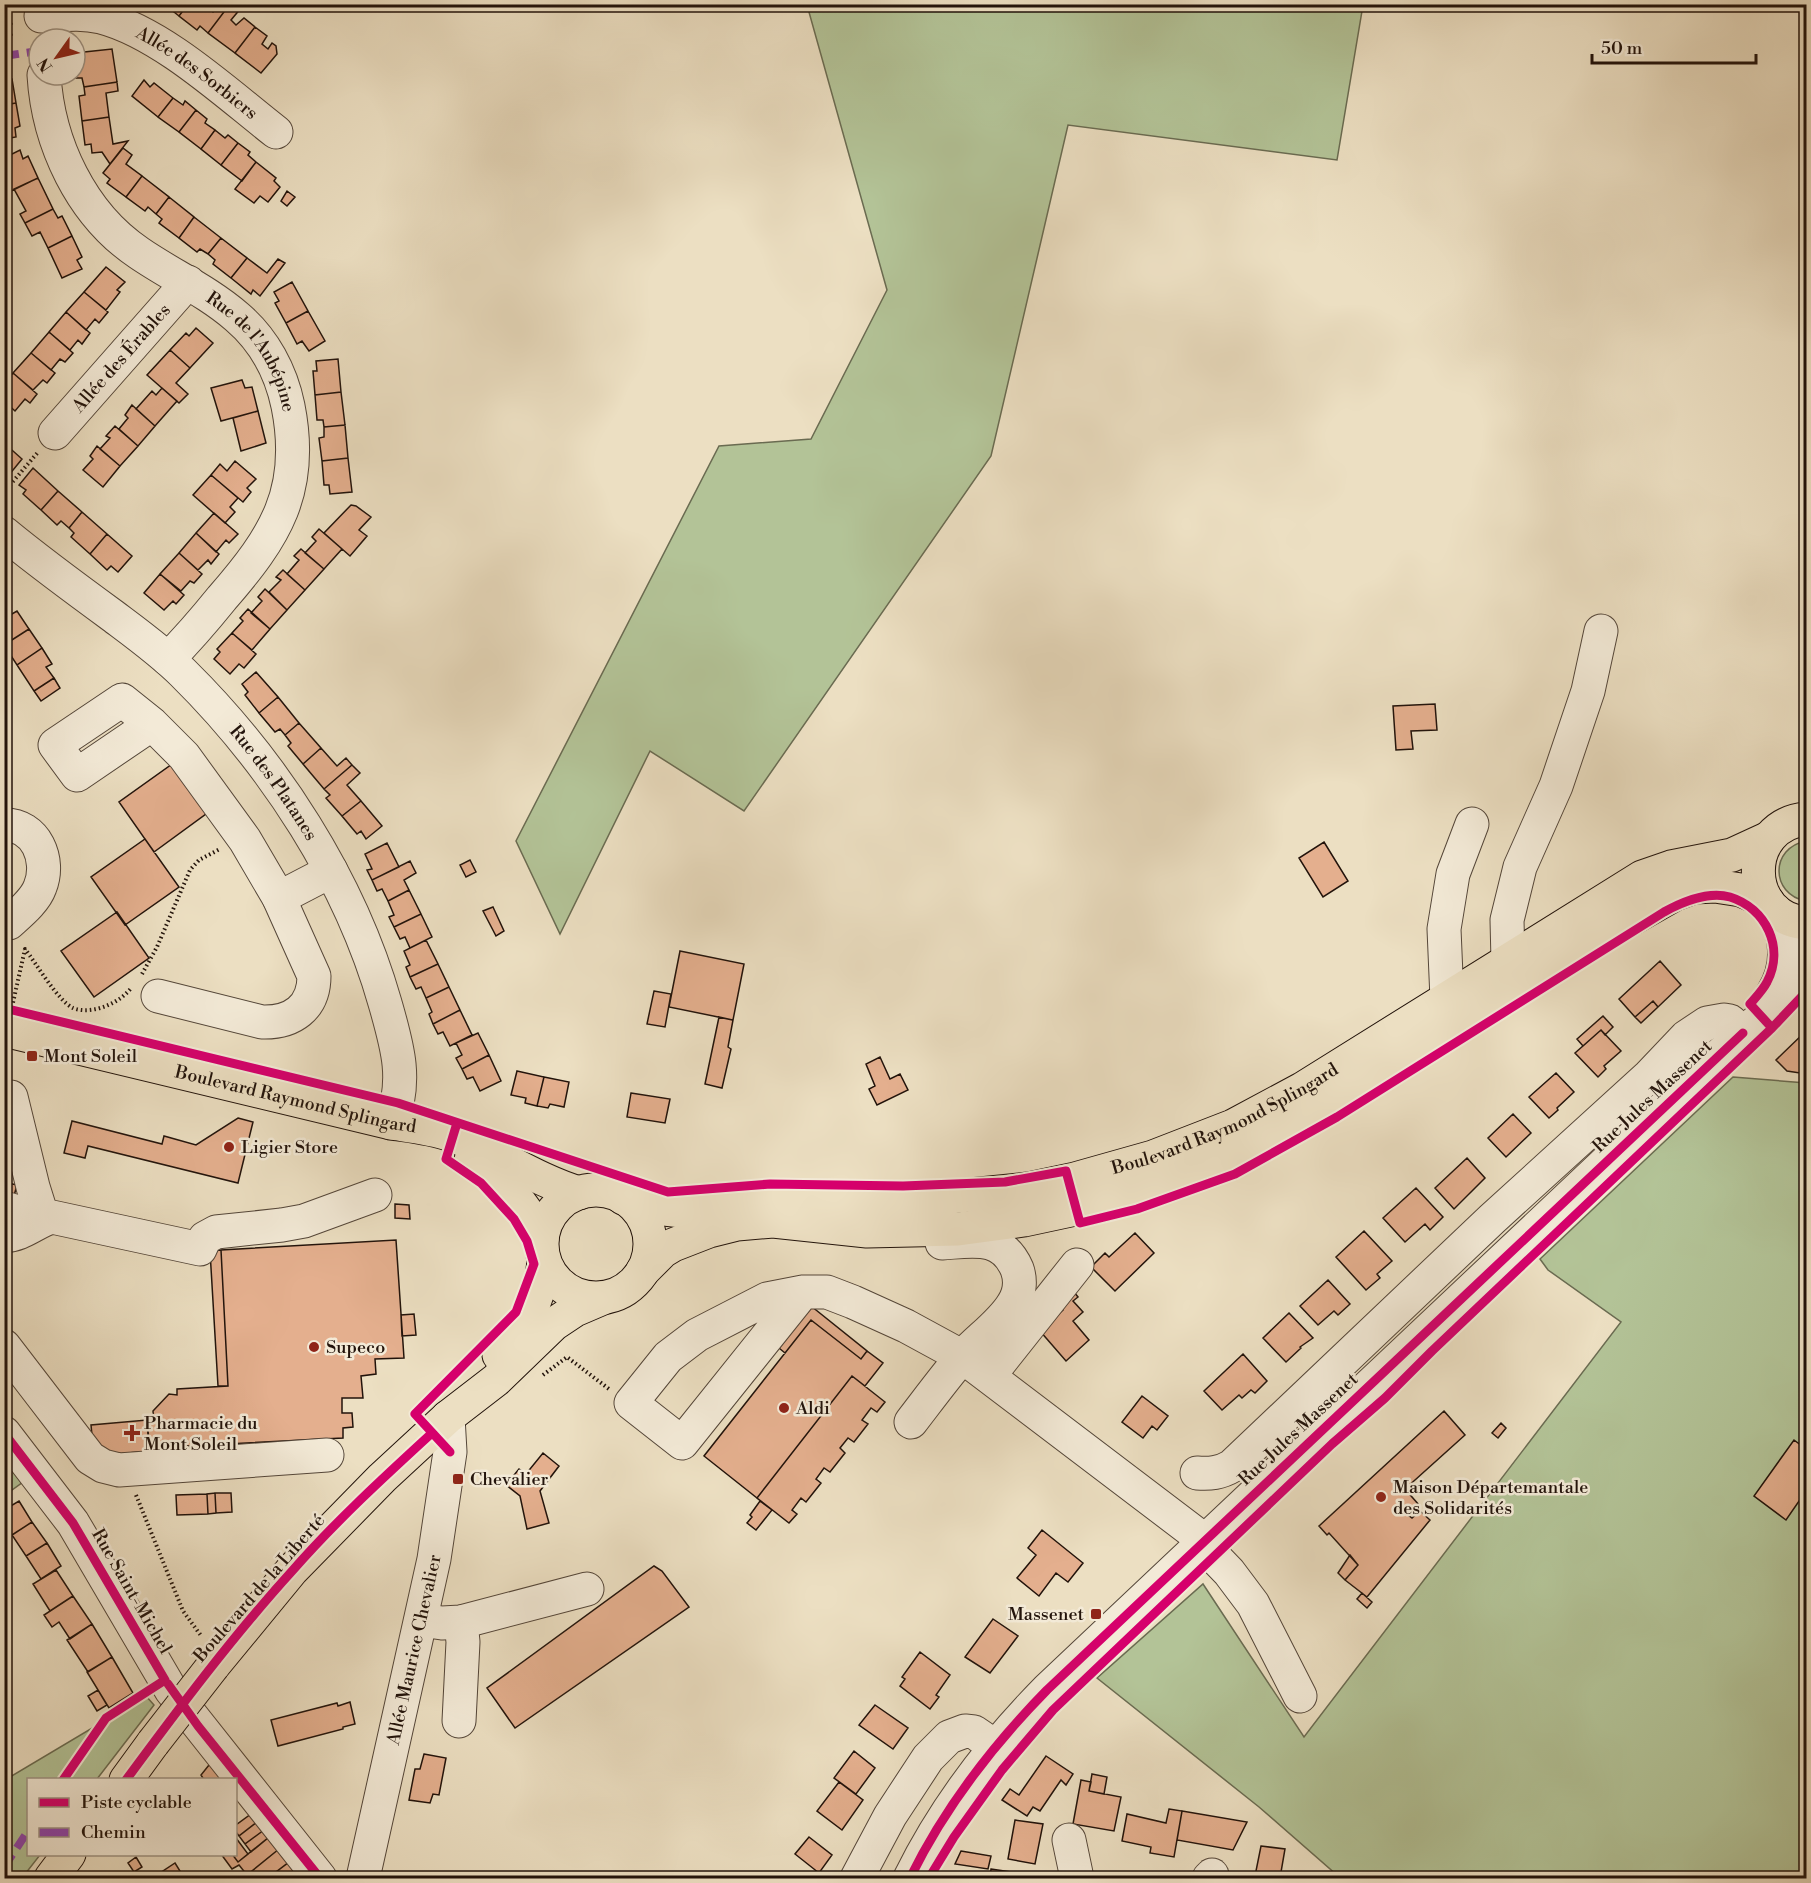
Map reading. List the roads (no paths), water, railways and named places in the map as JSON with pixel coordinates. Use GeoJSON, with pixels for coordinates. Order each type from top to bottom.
{"type":"FeatureCollection","features":[{"type":"Feature","properties":{"kind":"main road","name":"Boulevard Raymond Splingard"},"geometry":{"type":"LineString","coordinates":[[642,1272],[663,1251],[673,1245],[727,1226],[773,1221],[886,1231],[933,1224],[1002,1223],[1080,1208],[1194,1174],[1282,1134],[1454,1012],[1508,961],[1649,874],[1671,867],[1732,855],[1769,838],[1786,825],[1806,819]]}},
{"type":"Feature","properties":{"kind":"main road"},"geometry":{"type":"LineString","coordinates":[[1769,838],[1761,852],[1758,872],[1761,888],[1772,906]]}},
{"type":"Feature","properties":{"kind":"main road","name":"Boulevard Raymond Splingard"},"geometry":{"type":"LineString","coordinates":[[1454,1012],[1603,935],[1681,891],[1701,886],[1723,886],[1741,891],[1772,906],[1790,919],[1806,922]]}},
{"type":"Feature","properties":{"kind":"main road","name":"Boulevard Raymond Splingard"},"geometry":{"type":"LineString","coordinates":[[8,1020],[391,1123],[453,1136],[548,1182],[579,1192]]}},
{"type":"Feature","properties":{"kind":"main road"},"geometry":{"type":"LineString","coordinates":[[391,1123],[450,1147],[484,1169],[510,1191],[526,1208],[552,1276],[564,1288],[580,1296],[603,1298],[628,1288],[642,1272],[649,1255],[648,1231],[637,1209],[623,1198],[604,1190],[579,1192],[555,1208],[546,1222],[543,1249]]}},
{"type":"Feature","properties":{"kind":"main road","name":"Boulevard Raymond Splingard"},"geometry":{"type":"LineString","coordinates":[[623,1198],[647,1207],[682,1211],[754,1202],[933,1224]]}},
{"type":"Feature","properties":{"kind":"main road","name":"Boulevard de la Liberté"},"geometry":{"type":"LineString","coordinates":[[448,1417],[504,1349],[535,1302],[543,1280],[543,1249]]}},
{"type":"Feature","properties":{"kind":"main road","name":"Boulevard de la Liberté"},"geometry":{"type":"LineString","coordinates":[[127,1778],[264,1602],[319,1541],[448,1417],[496,1380],[554,1324],[575,1310],[603,1298]]}},
{"type":"Feature","properties":{"kind":"main road"},"geometry":{"type":"LineString","coordinates":[[51,1878],[68,1856]]}},
{"type":"Feature","properties":{"kind":"street","name":"Allée des Sorbiers"},"geometry":{"type":"LineString","coordinates":[[41,20],[90,15],[130,28],[171,52],[276,132]]}},
{"type":"Feature","properties":{"kind":"street","name":"Rue de l'Aubépine"},"geometry":{"type":"LineString","coordinates":[[45,87],[48,114],[59,148],[75,181],[93,209],[125,243],[149,260],[188,282],[238,318],[269,356],[286,397],[293,436],[293,464],[283,508],[267,542],[246,571],[168,659]]}},
{"type":"Feature","properties":{"kind":"street","name":"Allée des Érables"},"geometry":{"type":"LineString","coordinates":[[55,433],[188,282]]}},
{"type":"Feature","properties":{"kind":"street","name":"Rue des Platanes"},"geometry":{"type":"LineString","coordinates":[[4,533],[168,659],[210,701],[261,763],[302,820],[331,871],[380,986],[398,1057],[401,1084],[398,1103],[391,1123]]}},
{"type":"Feature","properties":{"kind":"street"},"geometry":{"type":"LineString","coordinates":[[1508,961],[1507,920],[1520,867],[1556,786],[1588,691],[1601,631]]}},
{"type":"Feature","properties":{"kind":"street"},"geometry":{"type":"LineString","coordinates":[[144,986],[262,1022],[281,1021],[299,1012],[311,996],[314,987],[314,976],[279,898],[245,840],[184,756],[152,724]]}},
{"type":"Feature","properties":{"kind":"street"},"geometry":{"type":"LineString","coordinates":[[1454,1012],[1444,929],[1453,874],[1472,824]]}},
{"type":"Feature","properties":{"kind":"street"},"geometry":{"type":"LineString","coordinates":[[4,825],[15,825],[29,832],[42,854],[44,867],[40,888],[35,897],[6,922]]}},
{"type":"Feature","properties":{"kind":"street"},"geometry":{"type":"LineString","coordinates":[[279,898],[331,871]]}},
{"type":"Feature","properties":{"kind":"street","name":"Rue Jules Massenet"},"geometry":{"type":"LineString","coordinates":[[1743,1033],[1770,998],[1782,976],[1785,948],[1772,906]]}},
{"type":"Feature","properties":{"kind":"street","name":"Rue Jules Massenet"},"geometry":{"type":"LineString","coordinates":[[910,1878],[940,1826],[996,1747],[1047,1690],[1743,1033],[1781,1002],[1795,983],[1806,962]]}},
{"type":"Feature","properties":{"kind":"street"},"geometry":{"type":"LineString","coordinates":[[1197,1473],[1210,1474],[1232,1466],[1492,1219],[1648,1077],[1692,1032],[1707,1023],[1724,1020],[1730,1021],[1743,1033]]}},
{"type":"Feature","properties":{"kind":"street"},"geometry":{"type":"LineString","coordinates":[[11,1097],[43,1219]]}},
{"type":"Feature","properties":{"kind":"street"},"geometry":{"type":"LineString","coordinates":[[4,1208],[43,1219],[60,1218],[200,1248],[205,1238],[216,1232],[304,1221],[375,1195]]}},
{"type":"Feature","properties":{"kind":"street"},"geometry":{"type":"LineString","coordinates":[[4,1236],[24,1232],[43,1219]]}},
{"type":"Feature","properties":{"kind":"street"},"geometry":{"type":"LineString","coordinates":[[1492,1219],[1518,1244]]}},
{"type":"Feature","properties":{"kind":"street"},"geometry":{"type":"LineString","coordinates":[[911,1422],[963,1357],[1014,1303],[1019,1289],[1020,1276],[1009,1255],[995,1244],[933,1224]]}},
{"type":"Feature","properties":{"kind":"street"},"geometry":{"type":"LineString","coordinates":[[989,1376],[1077,1265]]}},
{"type":"Feature","properties":{"kind":"street"},"geometry":{"type":"LineString","coordinates":[[803,1292],[682,1443],[631,1403],[660,1366],[687,1341],[754,1304],[779,1295],[803,1292],[827,1292],[838,1296],[931,1338],[963,1357],[1203,1541],[1253,1604],[1300,1696]]}},
{"type":"Feature","properties":{"kind":"street"},"geometry":{"type":"LineString","coordinates":[[4,1346],[90,1458],[110,1469],[327,1455]]}},
{"type":"Feature","properties":{"kind":"street","name":"Allée Maurice Chevalier"},"geometry":{"type":"LineString","coordinates":[[363,1878],[434,1559],[450,1445],[448,1417]]}},
{"type":"Feature","properties":{"kind":"street","name":"Rue Saint-Michel"},"geometry":{"type":"LineString","coordinates":[[4,1433],[73,1523],[171,1690],[320,1878]]}},
{"type":"Feature","properties":{"kind":"street"},"geometry":{"type":"LineString","coordinates":[[421,1620],[442,1623],[461,1622],[587,1590]]}},
{"type":"Feature","properties":{"kind":"street"},"geometry":{"type":"LineString","coordinates":[[459,1721],[464,1642],[461,1622]]}},
{"type":"Feature","properties":{"kind":"street"},"geometry":{"type":"LineString","coordinates":[[857,1878],[898,1803],[941,1742],[956,1733],[974,1731],[996,1747]]}},
{"type":"Feature","properties":{"kind":"street"},"geometry":{"type":"LineString","coordinates":[[1069,1840],[1077,1878]]}},
{"type":"Feature","properties":{"kind":"place","name":"Mont Soleil"},"geometry":{"type":"Point","coordinates":[32,1056]}},
{"type":"Feature","properties":{"kind":"place","name":"Ligier Store"},"geometry":{"type":"Point","coordinates":[229,1147]}},
{"type":"Feature","properties":{"kind":"place","name":"Supeco"},"geometry":{"type":"Point","coordinates":[314,1347]}},
{"type":"Feature","properties":{"kind":"place","name":"Aldi"},"geometry":{"type":"Point","coordinates":[784,1408]}},
{"type":"Feature","properties":{"kind":"place","name":"Pharmacie du Mont Soleil"},"geometry":{"type":"Point","coordinates":[132,1433]}},
{"type":"Feature","properties":{"kind":"place","name":"Chevalier"},"geometry":{"type":"Point","coordinates":[458,1479]}},
{"type":"Feature","properties":{"kind":"place","name":"Maison Départemantale des Solidarités"},"geometry":{"type":"Point","coordinates":[1381,1497]}},
{"type":"Feature","properties":{"kind":"place","name":"Massenet"},"geometry":{"type":"Point","coordinates":[1096,1614]}}]}
